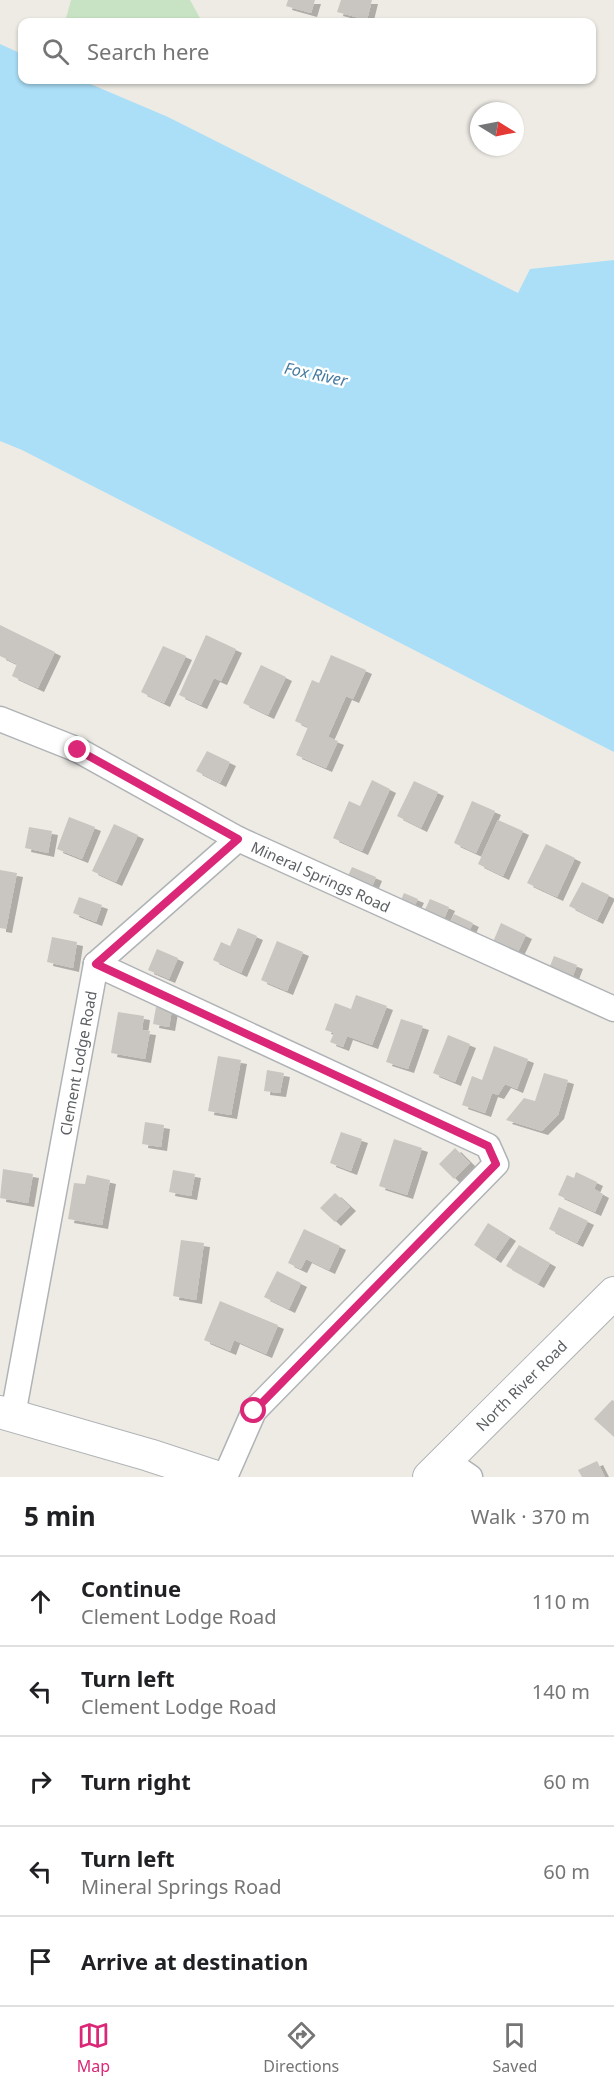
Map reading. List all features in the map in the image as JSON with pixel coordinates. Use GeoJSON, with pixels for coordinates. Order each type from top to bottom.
{"type":"FeatureCollection","features":[{"type":"Feature","properties":{"kind":"street","name":"Mineral Springs Road"},"geometry":{"type":"LineString","coordinates":[[0,719],[78,750],[238,839],[614,1009]]}},
{"type":"Feature","properties":{"kind":"street"},"geometry":{"type":"LineString","coordinates":[[225,1477],[254,1411],[496,1164],[488,1146],[96,964],[238,839]]}},
{"type":"Feature","properties":{"kind":"street","name":"Clement Lodge Road"},"geometry":{"type":"LineString","coordinates":[[6,1414],[96,964]]}},
{"type":"Feature","properties":{"kind":"street","name":"North River Road"},"geometry":{"type":"LineString","coordinates":[[449,1472],[614,1293]]}},
{"type":"Feature","properties":{"kind":"street"},"geometry":{"type":"LineString","coordinates":[[6,1414],[149,1455],[216,1477]]}},
{"type":"Feature","properties":{"kind":"green space"},"geometry":{"type":"Polygon","coordinates":[[[71,0],[190,0],[200,18],[66,18],[71,0]]]}},
{"type":"Feature","properties":{"kind":"water","name":"Fox River"},"geometry":{"type":"Polygon","coordinates":[[[0,44],[18,52],[18,84],[90,84],[168,117],[518,293],[530,269],[614,260],[614,752],[22,450],[0,441],[0,44]]]}},
{"type":"Feature","properties":{"kind":"building"},"geometry":{"type":"Polygon","coordinates":[[[288,0],[315,0],[311,13],[286,6],[288,0]]]}},
{"type":"Feature","properties":{"kind":"building"},"geometry":{"type":"Polygon","coordinates":[[[341,0],[372,0],[368,18],[337,12],[341,0]]]}},
{"type":"Feature","properties":{"kind":"building"},"geometry":{"type":"Polygon","coordinates":[[[0,625],[55,652],[38,688],[12,676],[17,664],[0,656],[0,625]]]}},
{"type":"Feature","properties":{"kind":"building"},"geometry":{"type":"Polygon","coordinates":[[[206,635],[236,649],[221,681],[214,678],[201,705],[179,695],[206,635]]]}},
{"type":"Feature","properties":{"kind":"building"},"geometry":{"type":"Polygon","coordinates":[[[163,646],[186,656],[164,703],[141,692],[163,646]]]}},
{"type":"Feature","properties":{"kind":"building"},"geometry":{"type":"Polygon","coordinates":[[[331,655],[366,670],[353,699],[346,696],[328,737],[338,741],[326,768],[296,755],[308,727],[295,721],[312,680],[319,683],[331,655]]]}},
{"type":"Feature","properties":{"kind":"building"},"geometry":{"type":"Polygon","coordinates":[[[261,665],[286,677],[268,715],[243,703],[261,665]]]}},
{"type":"Feature","properties":{"kind":"building"},"geometry":{"type":"Polygon","coordinates":[[[207,751],[230,762],[220,783],[196,771],[207,751]]]}},
{"type":"Feature","properties":{"kind":"building"},"geometry":{"type":"Polygon","coordinates":[[[372,780],[390,789],[362,851],[333,838],[349,801],[360,806],[372,780]]]}},
{"type":"Feature","properties":{"kind":"building"},"geometry":{"type":"Polygon","coordinates":[[[414,781],[438,792],[421,828],[397,816],[414,781]]]}},
{"type":"Feature","properties":{"kind":"building"},"geometry":{"type":"Polygon","coordinates":[[[472,801],[495,811],[476,853],[454,843],[472,801]]]}},
{"type":"Feature","properties":{"kind":"building"},"geometry":{"type":"Polygon","coordinates":[[[69,817],[95,827],[82,859],[57,849],[69,817]]]}},
{"type":"Feature","properties":{"kind":"building"},"geometry":{"type":"Polygon","coordinates":[[[498,820],[523,831],[503,876],[478,864],[498,820]]]}},
{"type":"Feature","properties":{"kind":"building"},"geometry":{"type":"Polygon","coordinates":[[[114,824],[138,835],[116,882],[92,871],[114,824]]]}},
{"type":"Feature","properties":{"kind":"building"},"geometry":{"type":"Polygon","coordinates":[[[29,827],[52,831],[48,853],[25,848],[29,827]]]}},
{"type":"Feature","properties":{"kind":"building"},"geometry":{"type":"Polygon","coordinates":[[[546,844],[575,858],[557,897],[527,883],[546,844]]]}},
{"type":"Feature","properties":{"kind":"building"},"geometry":{"type":"Polygon","coordinates":[[[352,867],[376,877],[369,894],[345,883],[352,867]]]}},
{"type":"Feature","properties":{"kind":"building"},"geometry":{"type":"Polygon","coordinates":[[[0,870],[17,873],[6,929],[0,928],[0,870]]]}},
{"type":"Feature","properties":{"kind":"building"},"geometry":{"type":"Polygon","coordinates":[[[582,882],[609,895],[597,920],[569,906],[582,882]]]}},
{"type":"Feature","properties":{"kind":"building"},"geometry":{"type":"Polygon","coordinates":[[[404,893],[418,899],[411,913],[398,907],[404,893]]]}},
{"type":"Feature","properties":{"kind":"building"},"geometry":{"type":"Polygon","coordinates":[[[79,897],[102,905],[96,922],[73,913],[79,897]]]}},
{"type":"Feature","properties":{"kind":"building"},"geometry":{"type":"Polygon","coordinates":[[[430,899],[449,907],[440,929],[420,920],[430,899]]]}},
{"type":"Feature","properties":{"kind":"building"},"geometry":{"type":"Polygon","coordinates":[[[454,914],[473,923],[465,940],[446,931],[454,914]]]}},
{"type":"Feature","properties":{"kind":"building"},"geometry":{"type":"Polygon","coordinates":[[[501,923],[526,935],[514,960],[490,949],[501,923]]]}},
{"type":"Feature","properties":{"kind":"building"},"geometry":{"type":"Polygon","coordinates":[[[238,928],[257,936],[241,973],[213,960],[221,942],[230,946],[238,928]]]}},
{"type":"Feature","properties":{"kind":"building"},"geometry":{"type":"Polygon","coordinates":[[[52,937],[77,942],[73,968],[47,962],[52,937]]]}},
{"type":"Feature","properties":{"kind":"building"},"geometry":{"type":"Polygon","coordinates":[[[277,941],[303,952],[287,991],[261,980],[277,941]]]}},
{"type":"Feature","properties":{"kind":"building"},"geometry":{"type":"Polygon","coordinates":[[[157,949],[178,958],[169,979],[148,970],[157,949]]]}},
{"type":"Feature","properties":{"kind":"building"},"geometry":{"type":"Polygon","coordinates":[[[554,956],[577,965],[569,986],[546,976],[554,956]]]}},
{"type":"Feature","properties":{"kind":"building"},"geometry":{"type":"Polygon","coordinates":[[[356,995],[387,1006],[372,1045],[347,1036],[343,1047],[330,1042],[334,1033],[325,1030],[335,1003],[351,1009],[356,995]]]}},
{"type":"Feature","properties":{"kind":"building"},"geometry":{"type":"Polygon","coordinates":[[[156,1007],[172,1010],[169,1027],[153,1024],[156,1007]]]}},
{"type":"Feature","properties":{"kind":"building"},"geometry":{"type":"Polygon","coordinates":[[[118,1012],[144,1016],[142,1030],[150,1031],[145,1059],[111,1053],[118,1012]]]}},
{"type":"Feature","properties":{"kind":"building"},"geometry":{"type":"Polygon","coordinates":[[[401,1019],[423,1026],[408,1069],[386,1062],[401,1019]]]}},
{"type":"Feature","properties":{"kind":"building"},"geometry":{"type":"Polygon","coordinates":[[[448,1035],[470,1044],[455,1082],[433,1073],[448,1035]]]}},
{"type":"Feature","properties":{"kind":"building"},"geometry":{"type":"Polygon","coordinates":[[[494,1046],[528,1059],[517,1089],[505,1084],[498,1095],[492,1093],[485,1113],[462,1105],[472,1076],[482,1080],[494,1046]]]}},
{"type":"Feature","properties":{"kind":"building"},"geometry":{"type":"Polygon","coordinates":[[[218,1056],[241,1060],[231,1115],[208,1111],[218,1056]]]}},
{"type":"Feature","properties":{"kind":"building"},"geometry":{"type":"Polygon","coordinates":[[[267,1070],[284,1073],[280,1093],[264,1091],[267,1070]]]}},
{"type":"Feature","properties":{"kind":"building"},"geometry":{"type":"Polygon","coordinates":[[[544,1073],[568,1080],[558,1115],[542,1131],[506,1120],[524,1098],[535,1101],[544,1073]]]}},
{"type":"Feature","properties":{"kind":"building"},"geometry":{"type":"Polygon","coordinates":[[[145,1122],[164,1125],[161,1147],[142,1144],[145,1122]]]}},
{"type":"Feature","properties":{"kind":"building"},"geometry":{"type":"Polygon","coordinates":[[[341,1132],[362,1139],[351,1171],[330,1163],[341,1132]]]}},
{"type":"Feature","properties":{"kind":"building"},"geometry":{"type":"Polygon","coordinates":[[[394,1139],[422,1148],[407,1195],[379,1186],[394,1139]]]}},
{"type":"Feature","properties":{"kind":"building"},"geometry":{"type":"Polygon","coordinates":[[[455,1148],[470,1163],[454,1179],[439,1164],[455,1148]]]}},
{"type":"Feature","properties":{"kind":"building"},"geometry":{"type":"Polygon","coordinates":[[[3,1169],[33,1174],[28,1203],[0,1198],[3,1169]]]}},
{"type":"Feature","properties":{"kind":"building"},"geometry":{"type":"Polygon","coordinates":[[[173,1170],[195,1174],[191,1196],[169,1192],[173,1170]]]}},
{"type":"Feature","properties":{"kind":"building"},"geometry":{"type":"Polygon","coordinates":[[[576,1172],[597,1182],[594,1189],[603,1194],[595,1212],[558,1195],[567,1175],[574,1178],[576,1172]]]}},
{"type":"Feature","properties":{"kind":"building"},"geometry":{"type":"Polygon","coordinates":[[[87,1175],[110,1180],[102,1225],[68,1219],[74,1183],[85,1184],[87,1175]]]}},
{"type":"Feature","properties":{"kind":"building"},"geometry":{"type":"Polygon","coordinates":[[[335,1193],[350,1207],[335,1222],[320,1208],[335,1193]]]}},
{"type":"Feature","properties":{"kind":"building"},"geometry":{"type":"Polygon","coordinates":[[[559,1207],[588,1221],[577,1243],[549,1229],[559,1207]]]}},
{"type":"Feature","properties":{"kind":"building"},"geometry":{"type":"Polygon","coordinates":[[[488,1223],[510,1237],[495,1259],[474,1245],[488,1223]]]}},
{"type":"Feature","properties":{"kind":"building"},"geometry":{"type":"Polygon","coordinates":[[[304,1229],[340,1246],[329,1270],[306,1259],[301,1269],[288,1263],[304,1229]]]}},
{"type":"Feature","properties":{"kind":"building"},"geometry":{"type":"Polygon","coordinates":[[[181,1240],[204,1243],[196,1300],[173,1296],[181,1240]]]}},
{"type":"Feature","properties":{"kind":"building"},"geometry":{"type":"Polygon","coordinates":[[[519,1245],[550,1263],[538,1284],[506,1266],[519,1245]]]}},
{"type":"Feature","properties":{"kind":"building"},"geometry":{"type":"Polygon","coordinates":[[[277,1271],[301,1283],[289,1309],[264,1297],[277,1271]]]}},
{"type":"Feature","properties":{"kind":"building"},"geometry":{"type":"Polygon","coordinates":[[[220,1301],[278,1325],[266,1354],[234,1340],[230,1351],[204,1340],[220,1301]]]}},
{"type":"Feature","properties":{"kind":"building"},"geometry":{"type":"Polygon","coordinates":[[[612,1400],[614,1401],[614,1437],[594,1419],[612,1400]]]}},
{"type":"Feature","properties":{"kind":"building"},"geometry":{"type":"Polygon","coordinates":[[[597,1461],[605,1477],[582,1477],[578,1470],[597,1461]]]}},
{"type":"Feature","properties":{"kind":"route"},"geometry":{"type":"LineString","coordinates":[[78,750],[238,839],[96,964],[488,1146],[496,1164],[254,1411]]}}]}
